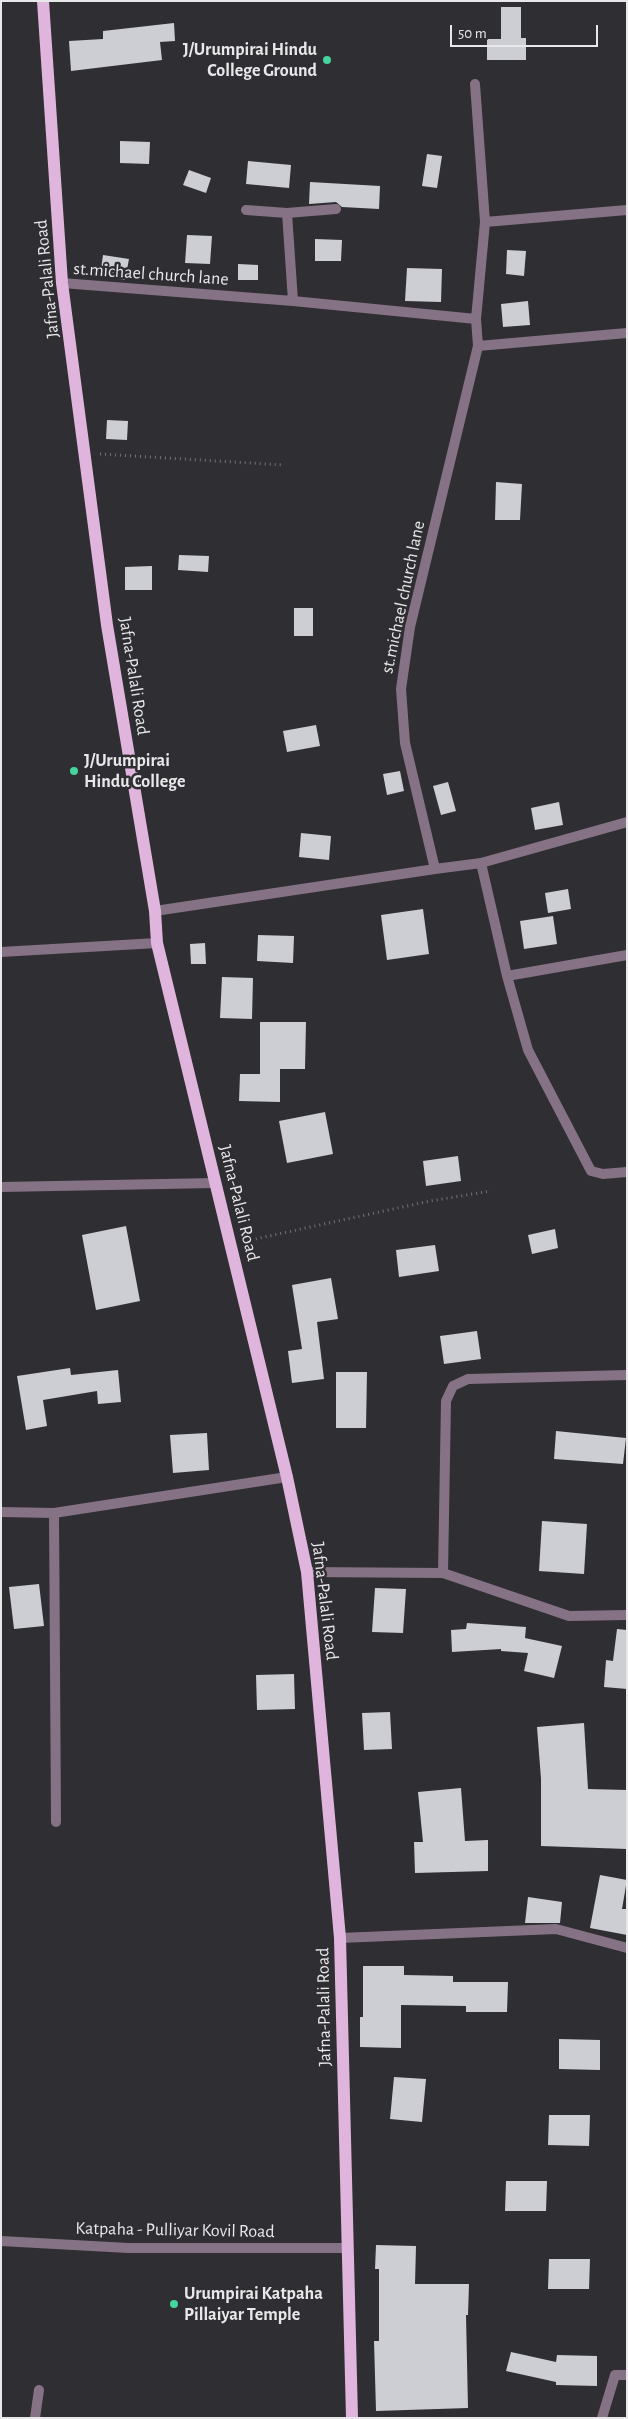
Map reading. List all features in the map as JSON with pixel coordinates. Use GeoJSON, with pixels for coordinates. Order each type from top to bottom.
{"type":"FeatureCollection","features":[{"type":"Feature","properties":{"kind":"main road","name":"Jafna-Palali Road"},"geometry":{"type":"LineString","coordinates":[[43,1],[62,283],[107,625],[155,911],[157,942],[287,1477],[307,1572],[340,1938],[352,2418]]}},
{"type":"Feature","properties":{"kind":"street","name":"st.michael church lane"},"geometry":{"type":"LineString","coordinates":[[435,869],[406,743],[401,689],[410,627],[478,346],[476,319],[485,222],[474,84]]}},
{"type":"Feature","properties":{"kind":"street"},"geometry":{"type":"LineString","coordinates":[[246,210],[287,213],[336,209]]}},
{"type":"Feature","properties":{"kind":"street"},"geometry":{"type":"LineString","coordinates":[[485,222],[627,210]]}},
{"type":"Feature","properties":{"kind":"street"},"geometry":{"type":"LineString","coordinates":[[287,213],[293,301]]}},
{"type":"Feature","properties":{"kind":"street","name":"st.michael church lane"},"geometry":{"type":"LineString","coordinates":[[62,283],[293,301],[476,319]]}},
{"type":"Feature","properties":{"kind":"street"},"geometry":{"type":"LineString","coordinates":[[478,346],[627,333]]}},
{"type":"Feature","properties":{"kind":"street"},"geometry":{"type":"LineString","coordinates":[[155,911],[481,863],[627,822]]}},
{"type":"Feature","properties":{"kind":"street"},"geometry":{"type":"LineString","coordinates":[[481,863],[507,976],[528,1050],[591,1170],[603,1174],[627,1172]]}},
{"type":"Feature","properties":{"kind":"street"},"geometry":{"type":"LineString","coordinates":[[1,952],[157,942]]}},
{"type":"Feature","properties":{"kind":"street"},"geometry":{"type":"LineString","coordinates":[[507,976],[627,955]]}},
{"type":"Feature","properties":{"kind":"street"},"geometry":{"type":"LineString","coordinates":[[1,1187],[216,1183]]}},
{"type":"Feature","properties":{"kind":"street"},"geometry":{"type":"LineString","coordinates":[[444,1572],[446,1401],[453,1386],[468,1379],[627,1375]]}},
{"type":"Feature","properties":{"kind":"street"},"geometry":{"type":"LineString","coordinates":[[1,1512],[54,1513],[287,1477]]}},
{"type":"Feature","properties":{"kind":"street"},"geometry":{"type":"LineString","coordinates":[[54,1513],[56,1822]]}},
{"type":"Feature","properties":{"kind":"street"},"geometry":{"type":"LineString","coordinates":[[307,1572],[444,1572],[569,1616],[627,1615]]}},
{"type":"Feature","properties":{"kind":"street"},"geometry":{"type":"LineString","coordinates":[[340,1938],[556,1929],[627,1948]]}},
{"type":"Feature","properties":{"kind":"street","name":"Katpaha - Pulliyar Kovil Road"},"geometry":{"type":"LineString","coordinates":[[1,2241],[128,2248],[348,2248]]}},
{"type":"Feature","properties":{"kind":"street"},"geometry":{"type":"LineString","coordinates":[[602,2418],[615,2375],[627,2375]]}},
{"type":"Feature","properties":{"kind":"street"},"geometry":{"type":"LineString","coordinates":[[35,2418],[39,2390]]}},
{"type":"Feature","properties":{"kind":"path"},"geometry":{"type":"LineString","coordinates":[[85,454],[283,465]]}},
{"type":"Feature","properties":{"kind":"path"},"geometry":{"type":"LineString","coordinates":[[230,1244],[430,1201],[491,1190]]}},
{"type":"Feature","properties":{"kind":"building"},"geometry":{"type":"Polygon","coordinates":[[[501,7],[521,7],[521,38],[526,38],[526,60],[487,60],[487,39],[501,39],[501,7]]]}},
{"type":"Feature","properties":{"kind":"building"},"geometry":{"type":"Polygon","coordinates":[[[174,23],[175,41],[160,42],[162,60],[71,71],[69,41],[103,39],[103,31],[174,23]]]}},
{"type":"Feature","properties":{"kind":"building"},"geometry":{"type":"Polygon","coordinates":[[[120,141],[150,142],[149,164],[120,163],[120,141]]]}},
{"type":"Feature","properties":{"kind":"building"},"geometry":{"type":"Polygon","coordinates":[[[427,154],[442,156],[437,188],[422,186],[427,154]]]}},
{"type":"Feature","properties":{"kind":"building"},"geometry":{"type":"Polygon","coordinates":[[[248,161],[291,165],[289,188],[246,184],[248,161]]]}},
{"type":"Feature","properties":{"kind":"building"},"geometry":{"type":"Polygon","coordinates":[[[189,170],[211,178],[206,193],[183,185],[189,170]]]}},
{"type":"Feature","properties":{"kind":"building"},"geometry":{"type":"Polygon","coordinates":[[[310,182],[380,186],[379,209],[342,207],[336,202],[309,204],[310,182]]]}},
{"type":"Feature","properties":{"kind":"building"},"geometry":{"type":"Polygon","coordinates":[[[187,235],[212,236],[210,264],[185,263],[187,235]]]}},
{"type":"Feature","properties":{"kind":"building"},"geometry":{"type":"Polygon","coordinates":[[[315,239],[342,240],[341,261],[315,261],[315,239]]]}},
{"type":"Feature","properties":{"kind":"building"},"geometry":{"type":"Polygon","coordinates":[[[507,250],[526,251],[524,276],[506,274],[507,250]]]}},
{"type":"Feature","properties":{"kind":"building"},"geometry":{"type":"Polygon","coordinates":[[[103,255],[129,259],[125,280],[100,276],[103,255]]]}},
{"type":"Feature","properties":{"kind":"building"},"geometry":{"type":"Polygon","coordinates":[[[238,264],[258,265],[258,280],[238,280],[238,264]]]}},
{"type":"Feature","properties":{"kind":"building"},"geometry":{"type":"Polygon","coordinates":[[[407,268],[442,269],[441,302],[405,301],[407,268]]]}},
{"type":"Feature","properties":{"kind":"building"},"geometry":{"type":"Polygon","coordinates":[[[528,301],[530,325],[503,327],[501,304],[528,301]]]}},
{"type":"Feature","properties":{"kind":"building"},"geometry":{"type":"Polygon","coordinates":[[[107,420],[128,421],[127,440],[106,439],[107,420]]]}},
{"type":"Feature","properties":{"kind":"building"},"geometry":{"type":"Polygon","coordinates":[[[496,482],[522,484],[520,520],[495,520],[496,482]]]}},
{"type":"Feature","properties":{"kind":"building"},"geometry":{"type":"Polygon","coordinates":[[[179,555],[209,556],[208,572],[178,570],[179,555]]]}},
{"type":"Feature","properties":{"kind":"building"},"geometry":{"type":"Polygon","coordinates":[[[152,566],[152,590],[125,590],[125,567],[152,566]]]}},
{"type":"Feature","properties":{"kind":"building"},"geometry":{"type":"Polygon","coordinates":[[[294,608],[313,608],[313,636],[294,636],[294,608]]]}},
{"type":"Feature","properties":{"kind":"building"},"geometry":{"type":"Polygon","coordinates":[[[316,725],[320,746],[287,752],[283,731],[316,725]]]}},
{"type":"Feature","properties":{"kind":"building"},"geometry":{"type":"Polygon","coordinates":[[[400,771],[404,791],[387,795],[383,774],[400,771]]]}},
{"type":"Feature","properties":{"kind":"building"},"geometry":{"type":"Polygon","coordinates":[[[448,782],[456,811],[441,815],[433,786],[448,782]]]}},
{"type":"Feature","properties":{"kind":"building"},"geometry":{"type":"Polygon","coordinates":[[[559,802],[563,825],[535,830],[531,808],[559,802]]]}},
{"type":"Feature","properties":{"kind":"building"},"geometry":{"type":"Polygon","coordinates":[[[301,833],[331,836],[329,860],[299,857],[301,833]]]}},
{"type":"Feature","properties":{"kind":"building"},"geometry":{"type":"Polygon","coordinates":[[[568,889],[571,909],[548,913],[545,893],[568,889]]]}},
{"type":"Feature","properties":{"kind":"building"},"geometry":{"type":"Polygon","coordinates":[[[423,909],[429,954],[387,960],[381,915],[423,909]]]}},
{"type":"Feature","properties":{"kind":"building"},"geometry":{"type":"Polygon","coordinates":[[[553,916],[557,944],[524,949],[520,921],[553,916]]]}},
{"type":"Feature","properties":{"kind":"building"},"geometry":{"type":"Polygon","coordinates":[[[258,935],[294,936],[293,963],[257,961],[258,935]]]}},
{"type":"Feature","properties":{"kind":"building"},"geometry":{"type":"Polygon","coordinates":[[[205,943],[206,964],[191,964],[190,944],[205,943]]]}},
{"type":"Feature","properties":{"kind":"building"},"geometry":{"type":"Polygon","coordinates":[[[222,977],[253,978],[252,1019],[220,1018],[222,977]]]}},
{"type":"Feature","properties":{"kind":"building"},"geometry":{"type":"Polygon","coordinates":[[[260,1022],[306,1022],[305,1069],[280,1069],[280,1102],[239,1101],[240,1074],[260,1074],[260,1022]]]}},
{"type":"Feature","properties":{"kind":"building"},"geometry":{"type":"Polygon","coordinates":[[[325,1112],[333,1154],[287,1163],[279,1121],[325,1112]]]}},
{"type":"Feature","properties":{"kind":"building"},"geometry":{"type":"Polygon","coordinates":[[[458,1156],[461,1181],[426,1186],[423,1161],[458,1156]]]}},
{"type":"Feature","properties":{"kind":"building"},"geometry":{"type":"Polygon","coordinates":[[[126,1226],[140,1301],[96,1310],[82,1235],[126,1226]]]}},
{"type":"Feature","properties":{"kind":"building"},"geometry":{"type":"Polygon","coordinates":[[[555,1229],[558,1248],[532,1254],[528,1235],[555,1229]]]}},
{"type":"Feature","properties":{"kind":"building"},"geometry":{"type":"Polygon","coordinates":[[[435,1245],[439,1271],[399,1277],[396,1250],[435,1245]]]}},
{"type":"Feature","properties":{"kind":"building"},"geometry":{"type":"Polygon","coordinates":[[[331,1278],[338,1319],[317,1322],[324,1379],[292,1383],[288,1351],[302,1349],[292,1285],[331,1278]]]}},
{"type":"Feature","properties":{"kind":"building"},"geometry":{"type":"Polygon","coordinates":[[[477,1331],[481,1359],[444,1364],[440,1336],[477,1331]]]}},
{"type":"Feature","properties":{"kind":"building"},"geometry":{"type":"Polygon","coordinates":[[[70,1368],[71,1375],[118,1370],[121,1402],[98,1404],[97,1391],[43,1400],[47,1426],[26,1430],[17,1376],[70,1368]]]}},
{"type":"Feature","properties":{"kind":"building"},"geometry":{"type":"Polygon","coordinates":[[[336,1372],[367,1372],[366,1428],[336,1428],[336,1372]]]}},
{"type":"Feature","properties":{"kind":"building"},"geometry":{"type":"Polygon","coordinates":[[[556,1431],[626,1438],[623,1464],[554,1459],[556,1431]]]}},
{"type":"Feature","properties":{"kind":"building"},"geometry":{"type":"Polygon","coordinates":[[[207,1433],[209,1470],[173,1473],[170,1435],[207,1433]]]}},
{"type":"Feature","properties":{"kind":"building"},"geometry":{"type":"Polygon","coordinates":[[[542,1521],[587,1524],[584,1574],[539,1571],[542,1521]]]}},
{"type":"Feature","properties":{"kind":"building"},"geometry":{"type":"Polygon","coordinates":[[[39,1584],[44,1626],[14,1629],[9,1587],[39,1584]]]}},
{"type":"Feature","properties":{"kind":"building"},"geometry":{"type":"Polygon","coordinates":[[[375,1588],[406,1589],[403,1633],[372,1632],[375,1588]]]}},
{"type":"Feature","properties":{"kind":"building"},"geometry":{"type":"Polygon","coordinates":[[[467,1623],[526,1627],[525,1638],[562,1646],[554,1678],[524,1671],[528,1653],[501,1651],[501,1649],[452,1652],[451,1630],[466,1629],[467,1623]]]}},
{"type":"Feature","properties":{"kind":"building"},"geometry":{"type":"Polygon","coordinates":[[[617,1629],[627,1630],[627,1689],[604,1687],[606,1660],[613,1661],[617,1629]]]}},
{"type":"Feature","properties":{"kind":"building"},"geometry":{"type":"Polygon","coordinates":[[[294,1674],[295,1709],[257,1710],[256,1675],[294,1674]]]}},
{"type":"Feature","properties":{"kind":"building"},"geometry":{"type":"Polygon","coordinates":[[[390,1712],[392,1749],[364,1750],[362,1713],[390,1712]]]}},
{"type":"Feature","properties":{"kind":"building"},"geometry":{"type":"Polygon","coordinates":[[[584,1723],[588,1789],[627,1790],[627,1849],[541,1846],[541,1779],[537,1727],[584,1723]]]}},
{"type":"Feature","properties":{"kind":"building"},"geometry":{"type":"Polygon","coordinates":[[[461,1788],[465,1841],[488,1840],[488,1871],[415,1873],[414,1842],[423,1842],[418,1792],[461,1788]]]}},
{"type":"Feature","properties":{"kind":"building"},"geometry":{"type":"Polygon","coordinates":[[[600,1875],[627,1880],[622,1909],[627,1909],[627,1935],[590,1928],[600,1875]]]}},
{"type":"Feature","properties":{"kind":"building"},"geometry":{"type":"Polygon","coordinates":[[[528,1897],[562,1902],[560,1923],[525,1923],[528,1897]]]}},
{"type":"Feature","properties":{"kind":"building"},"geometry":{"type":"Polygon","coordinates":[[[363,1966],[404,1966],[404,1975],[453,1976],[453,1982],[508,1982],[507,2012],[466,2012],[466,2006],[401,2005],[401,2048],[360,2047],[360,2017],[363,2017],[363,1966]]]}},
{"type":"Feature","properties":{"kind":"building"},"geometry":{"type":"Polygon","coordinates":[[[559,2039],[600,2040],[600,2070],[559,2069],[559,2039]]]}},
{"type":"Feature","properties":{"kind":"building"},"geometry":{"type":"Polygon","coordinates":[[[394,2077],[426,2079],[422,2122],[390,2119],[394,2077]]]}},
{"type":"Feature","properties":{"kind":"building"},"geometry":{"type":"Polygon","coordinates":[[[549,2115],[590,2115],[589,2146],[548,2145],[549,2115]]]}},
{"type":"Feature","properties":{"kind":"building"},"geometry":{"type":"Polygon","coordinates":[[[506,2181],[547,2181],[546,2211],[505,2211],[506,2181]]]}},
{"type":"Feature","properties":{"kind":"building"},"geometry":{"type":"Polygon","coordinates":[[[376,2245],[416,2246],[415,2284],[469,2284],[468,2315],[466,2315],[468,2408],[376,2411],[374,2341],[379,2341],[379,2269],[375,2269],[376,2245]]]}},
{"type":"Feature","properties":{"kind":"building"},"geometry":{"type":"Polygon","coordinates":[[[549,2259],[590,2259],[589,2289],[548,2289],[549,2259]]]}},
{"type":"Feature","properties":{"kind":"building"},"geometry":{"type":"Polygon","coordinates":[[[511,2352],[556,2362],[557,2355],[597,2356],[597,2386],[556,2385],[556,2382],[506,2371],[511,2352]]]}},
{"type":"Feature","properties":{"kind":"place","name":"J/Urumpirai Hindu College Ground"},"geometry":{"type":"Point","coordinates":[327,60]}},
{"type":"Feature","properties":{"kind":"place","name":"J/Urumpirai Hindu College"},"geometry":{"type":"Point","coordinates":[74,771]}},
{"type":"Feature","properties":{"kind":"place","name":"Urumpirai Katpaha Pillaiyar Temple"},"geometry":{"type":"Point","coordinates":[174,2304]}}]}
